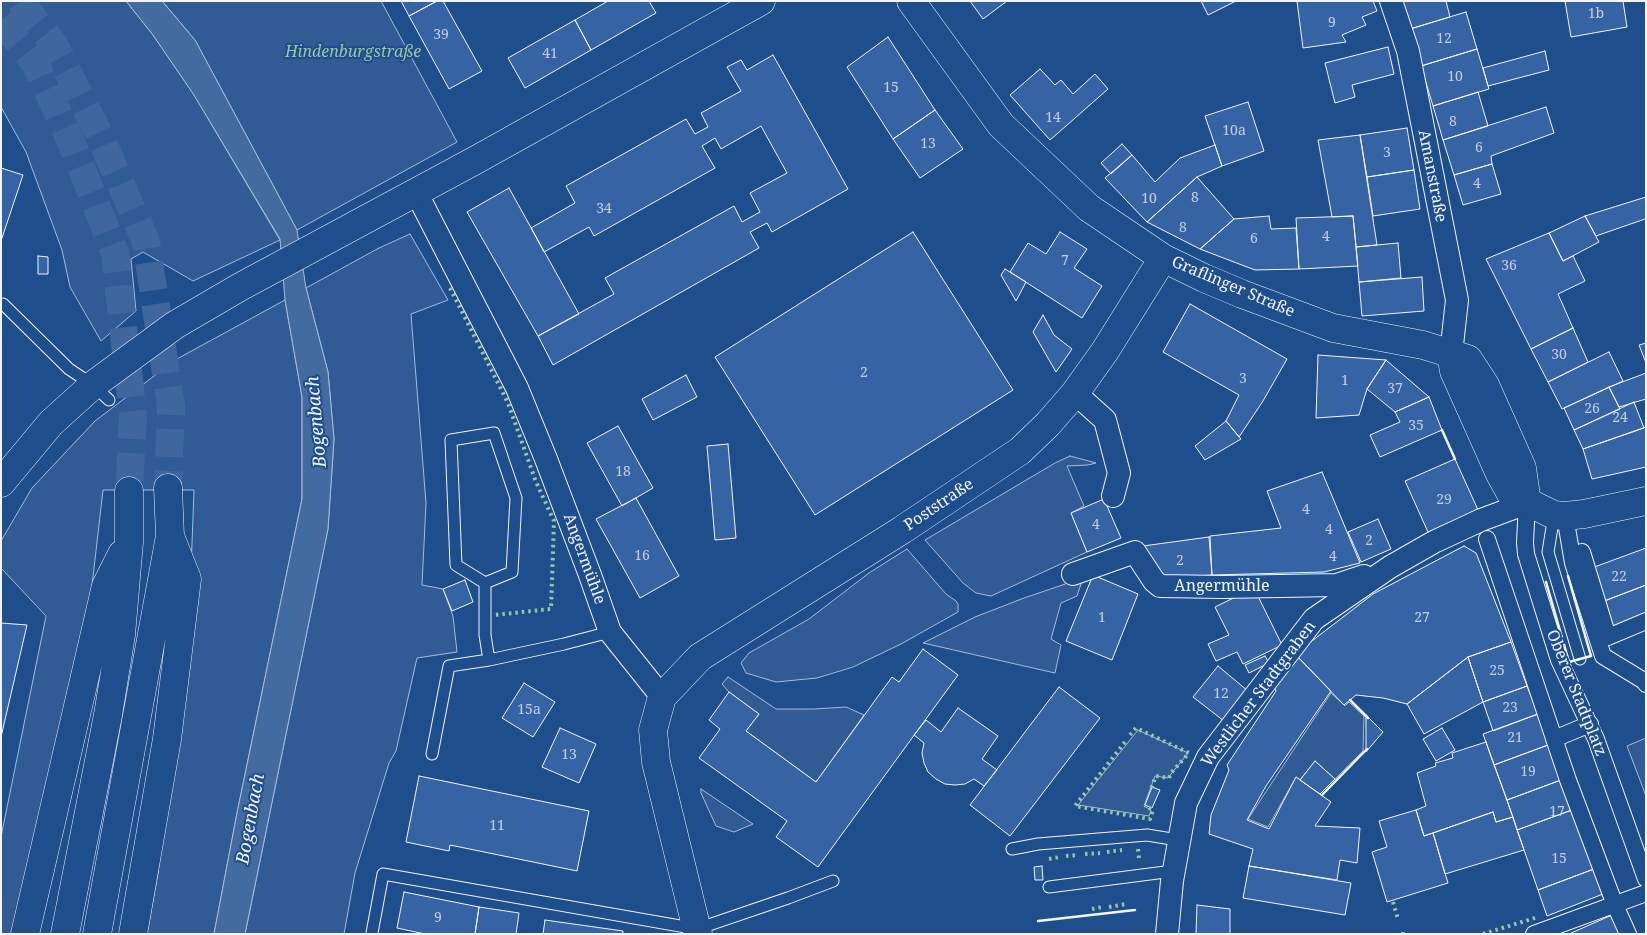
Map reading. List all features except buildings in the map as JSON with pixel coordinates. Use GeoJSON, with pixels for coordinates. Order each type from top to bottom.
{"type":"FeatureCollection","features":[{"type":"Feature","properties":{"kind":"main road"},"geometry":{"type":"LineString","coordinates":[[1,484],[51,423],[101,393],[175,325],[240,287],[684,45],[761,1]]}},
{"type":"Feature","properties":{"kind":"main road","name":"Graflinger Straße"},"geometry":{"type":"LineString","coordinates":[[911,1],[1001,125],[1089,208],[1163,258],[1242,294],[1333,328],[1423,345],[1451,354]]}},
{"type":"Feature","properties":{"kind":"main road","name":"Poststraße"},"geometry":{"type":"LineString","coordinates":[[662,697],[700,656],[902,530],[1020,451],[1048,424],[1075,393],[1105,351],[1163,258]]}},
{"type":"Feature","properties":{"kind":"main road","name":"Oberer Stadtplatz"},"geometry":{"type":"LineString","coordinates":[[1451,354],[1468,359],[1485,385],[1522,468],[1527,503]]}},
{"type":"Feature","properties":{"kind":"main road"},"geometry":{"type":"LineString","coordinates":[[97,934],[170,536],[168,488]]}},
{"type":"Feature","properties":{"kind":"main road"},"geometry":{"type":"LineString","coordinates":[[65,934],[121,635],[129,542],[129,492]]}},
{"type":"Feature","properties":{"kind":"main road"},"geometry":{"type":"LineString","coordinates":[[1527,503],[1559,516],[1584,514],[1646,502]]}},
{"type":"Feature","properties":{"kind":"main road"},"geometry":{"type":"LineString","coordinates":[[133,934],[167,739],[187,579],[170,536]]}},
{"type":"Feature","properties":{"kind":"main road"},"geometry":{"type":"LineString","coordinates":[[25,934],[106,586],[129,542]]}},
{"type":"Feature","properties":{"kind":"main road"},"geometry":{"type":"LineString","coordinates":[[662,697],[653,730],[656,762],[684,930]]}},
{"type":"Feature","properties":{"kind":"street","name":"Amanstraße"},"geometry":{"type":"LineString","coordinates":[[1391,1],[1408,51],[1457,300],[1451,354]]}},
{"type":"Feature","properties":{"kind":"street","name":"Angermühle"},"geometry":{"type":"LineString","coordinates":[[416,192],[517,388],[541,445],[610,632],[662,697]]}},
{"type":"Feature","properties":{"kind":"street"},"geometry":{"type":"LineString","coordinates":[[1075,393],[1105,420],[1119,473],[1114,496]]}},
{"type":"Feature","properties":{"kind":"street","name":"Westlicher Stadtgraben"},"geometry":{"type":"LineString","coordinates":[[1167,934],[1173,871],[1186,803],[1208,757],[1314,619],[1390,566],[1434,542],[1481,520],[1527,503]]}},
{"type":"Feature","properties":{"kind":"street","name":"Oberer Stadtplatz"},"geometry":{"type":"LineString","coordinates":[[1527,503],[1526,554],[1559,660],[1596,739],[1646,879]]}},
{"type":"Feature","properties":{"kind":"street"},"geometry":{"type":"LineString","coordinates":[[1559,516],[1603,656],[1646,684]]}},
{"type":"Feature","properties":{"kind":"street","name":"Oberer Stadtplatz"},"geometry":{"type":"LineString","coordinates":[[1487,539],[1568,780],[1615,905],[1628,934]]}},
{"type":"Feature","properties":{"kind":"street","name":"Angermühle"},"geometry":{"type":"LineString","coordinates":[[1073,574],[1135,552],[1154,581],[1160,586],[1337,585],[1390,566]]}},
{"type":"Feature","properties":{"kind":"street"},"geometry":{"type":"LineString","coordinates":[[1582,552],[1608,637],[1646,621]]}},
{"type":"Feature","properties":{"kind":"street"},"geometry":{"type":"LineString","coordinates":[[1554,739],[1590,724]]}},
{"type":"Feature","properties":{"kind":"street"},"geometry":{"type":"LineString","coordinates":[[1534,934],[1646,893]]}},
{"type":"Feature","properties":{"kind":"lane"},"geometry":{"type":"LineString","coordinates":[[3,304],[69,369],[101,393]]}},
{"type":"Feature","properties":{"kind":"lane"},"geometry":{"type":"LineString","coordinates":[[494,433],[516,498],[512,572],[485,583],[456,565],[451,440],[494,433]]}},
{"type":"Feature","properties":{"kind":"lane"},"geometry":{"type":"LineString","coordinates":[[1559,516],[1548,552],[1580,659]]}},
{"type":"Feature","properties":{"kind":"lane"},"geometry":{"type":"LineString","coordinates":[[485,583],[485,635],[488,660]]}},
{"type":"Feature","properties":{"kind":"lane"},"geometry":{"type":"LineString","coordinates":[[432,754],[449,666],[564,644],[610,632]]}},
{"type":"Feature","properties":{"kind":"lane"},"geometry":{"type":"LineString","coordinates":[[1012,849],[1038,844],[1148,835],[1178,840]]}},
{"type":"Feature","properties":{"kind":"lane"},"geometry":{"type":"LineString","coordinates":[[1049,887],[1173,871]]}},
{"type":"Feature","properties":{"kind":"lane"},"geometry":{"type":"LineString","coordinates":[[372,933],[384,874],[684,930],[788,898],[833,881]]}},
{"type":"Feature","properties":{"kind":"green space"},"geometry":{"type":"Polygon","coordinates":[[[1,1],[126,1],[153,35],[194,95],[280,240],[193,281],[143,252],[131,259],[136,311],[101,341],[70,287],[62,250],[26,152],[1,107],[1,1]]]}},
{"type":"Feature","properties":{"kind":"green space","name":"Hindenburgstraße"},"geometry":{"type":"Polygon","coordinates":[[[162,1],[381,1],[457,142],[297,230],[195,40],[162,1]]]}},
{"type":"Feature","properties":{"kind":"green space"},"geometry":{"type":"Polygon","coordinates":[[[410,234],[448,300],[411,314],[426,503],[422,585],[443,589],[453,616],[457,652],[417,658],[396,751],[389,763],[355,873],[344,934],[245,934],[328,529],[334,439],[328,372],[306,288],[379,248],[410,234]]]}},
{"type":"Feature","properties":{"kind":"green space"},"geometry":{"type":"Polygon","coordinates":[[[285,300],[302,397],[302,499],[214,934],[147,934],[158,873],[188,649],[194,490],[103,490],[84,655],[15,934],[1,934],[1,837],[46,616],[1,568],[1,541],[32,488],[95,421],[175,360],[285,300]]]}},
{"type":"Feature","properties":{"kind":"green space"},"geometry":{"type":"Polygon","coordinates":[[[1070,456],[1096,463],[1067,466],[1084,506],[1071,513],[1087,552],[991,596],[976,593],[963,583],[925,540],[1055,463],[1070,456]]]}},
{"type":"Feature","properties":{"kind":"green space"},"geometry":{"type":"Polygon","coordinates":[[[907,549],[946,594],[956,601],[958,612],[901,644],[853,667],[817,678],[776,682],[746,673],[741,663],[749,653],[809,619],[869,573],[907,549]]]}},
{"type":"Feature","properties":{"kind":"green space"},"geometry":{"type":"Polygon","coordinates":[[[1083,578],[1077,596],[1061,603],[1051,639],[1061,645],[1055,673],[923,643],[975,617],[1083,578]]]}},
{"type":"Feature","properties":{"kind":"green space"},"geometry":{"type":"Polygon","coordinates":[[[728,677],[776,709],[846,707],[864,715],[816,782],[746,731],[759,714],[729,692],[722,684],[728,677]]]}},
{"type":"Feature","properties":{"kind":"green space"},"geometry":{"type":"Polygon","coordinates":[[[1331,693],[1345,706],[1349,702],[1364,716],[1363,751],[1335,779],[1315,761],[1300,780],[1296,777],[1268,827],[1248,819],[1331,693]]]}},
{"type":"Feature","properties":{"kind":"green space"},"geometry":{"type":"Polygon","coordinates":[[[1138,730],[1188,753],[1168,778],[1155,776],[1144,806],[1151,810],[1149,816],[1078,805],[1138,730]]]}},
{"type":"Feature","properties":{"kind":"green space"},"geometry":{"type":"Polygon","coordinates":[[[1646,738],[1646,796],[1627,746],[1646,738]]]}},
{"type":"Feature","properties":{"kind":"green space"},"geometry":{"type":"Polygon","coordinates":[[[701,789],[753,824],[734,832],[716,826],[701,793],[701,789]]]}},
{"type":"Feature","properties":{"kind":"water","name":"Bogenbach"},"geometry":{"type":"Polygon","coordinates":[[[126,1],[162,1],[195,40],[297,230],[306,288],[328,372],[334,439],[328,529],[245,934],[214,934],[302,499],[302,397],[285,300],[280,239],[194,95],[153,35],[126,1]]]}},
{"type":"Feature","properties":{"kind":"tunnel"},"geometry":{"type":"LineString","coordinates":[[20,1],[55,46],[100,136],[146,242],[171,406],[168,488]]}},
{"type":"Feature","properties":{"kind":"tunnel"},"geometry":{"type":"LineString","coordinates":[[1,20],[36,65],[74,149],[115,253],[133,416],[129,491]]}},
{"type":"Feature","properties":{"kind":"hedge"},"geometry":{"type":"LineString","coordinates":[[450,288],[508,403],[536,482],[554,521],[551,609],[494,615]]}},
{"type":"Feature","properties":{"kind":"hedge"},"geometry":{"type":"LineString","coordinates":[[1130,735],[1136,728],[1189,753],[1171,773],[1169,778],[1156,776],[1151,789]]}},
{"type":"Feature","properties":{"kind":"hedge"},"geometry":{"type":"LineString","coordinates":[[1125,742],[1075,806],[1150,819],[1153,810],[1145,806]]}},
{"type":"Feature","properties":{"kind":"hedge"},"geometry":{"type":"LineString","coordinates":[[1138,849],[1139,858]]}},
{"type":"Feature","properties":{"kind":"hedge"},"geometry":{"type":"LineString","coordinates":[[1107,852],[1122,850]]}},
{"type":"Feature","properties":{"kind":"hedge"},"geometry":{"type":"LineString","coordinates":[[1085,854],[1100,853]]}},
{"type":"Feature","properties":{"kind":"hedge"},"geometry":{"type":"LineString","coordinates":[[1066,856],[1079,855]]}},
{"type":"Feature","properties":{"kind":"hedge"},"geometry":{"type":"LineString","coordinates":[[1049,859],[1060,857]]}},
{"type":"Feature","properties":{"kind":"hedge"},"geometry":{"type":"LineString","coordinates":[[1393,902],[1398,919]]}},
{"type":"Feature","properties":{"kind":"hedge"},"geometry":{"type":"LineString","coordinates":[[1109,907],[1126,904]]}},
{"type":"Feature","properties":{"kind":"hedge"},"geometry":{"type":"LineString","coordinates":[[1092,909],[1103,907]]}},
{"type":"Feature","properties":{"kind":"hedge"},"geometry":{"type":"LineString","coordinates":[[1483,934],[1538,917]]}},
{"type":"Feature","properties":{"kind":"wall"},"geometry":{"type":"LineString","coordinates":[[1442,430],[1455,459]]}},
{"type":"Feature","properties":{"kind":"wall"},"geometry":{"type":"LineString","coordinates":[[1546,582],[1569,662],[1591,656],[1568,576]]}},
{"type":"Feature","properties":{"kind":"wall"},"geometry":{"type":"LineString","coordinates":[[1350,700],[1368,718]]}},
{"type":"Feature","properties":{"kind":"wall"},"geometry":{"type":"LineString","coordinates":[[1322,795],[1367,749]]}},
{"type":"Feature","properties":{"kind":"wall"},"geometry":{"type":"LineString","coordinates":[[1038,921],[1135,910]]}}]}
